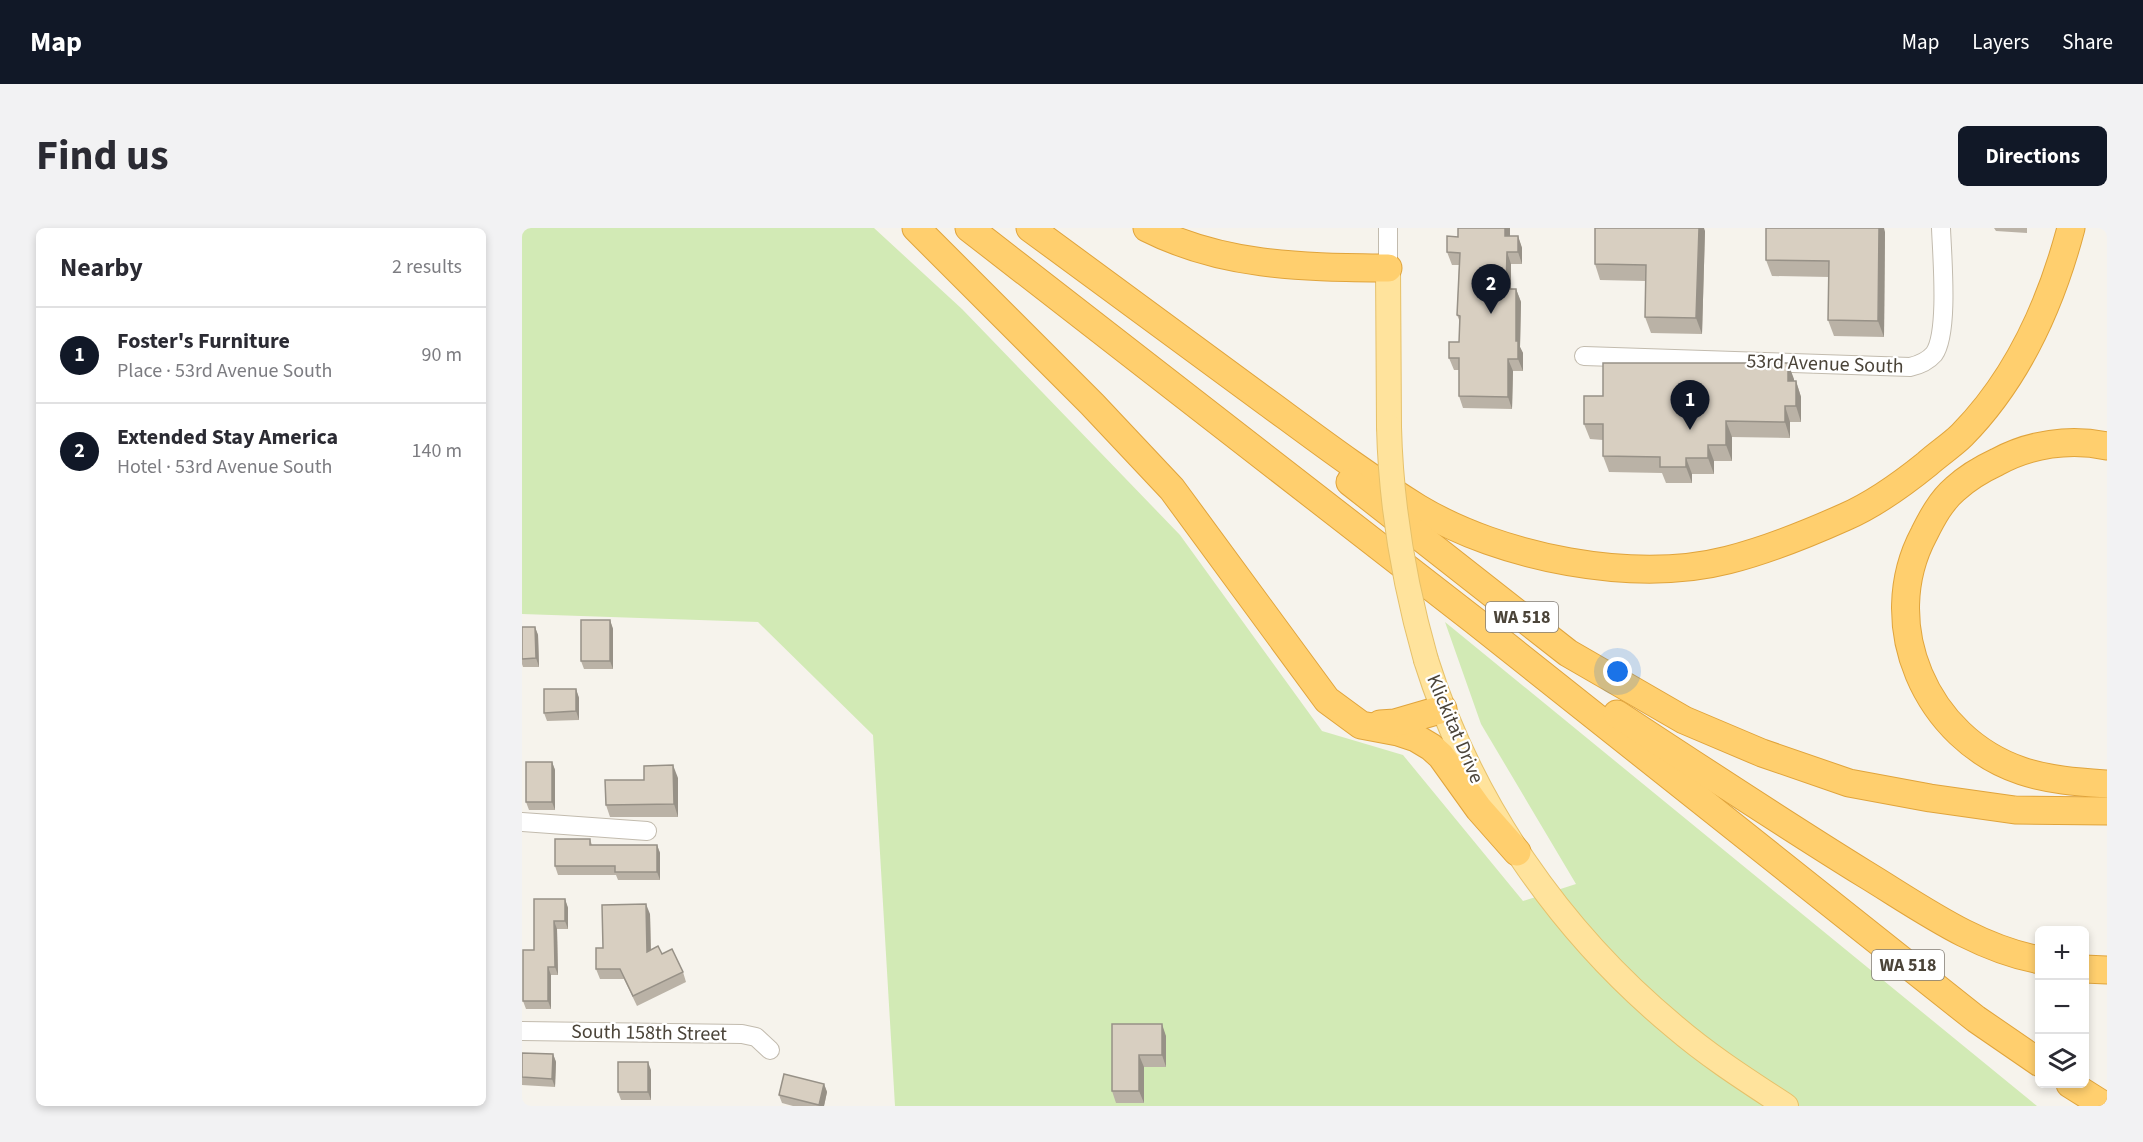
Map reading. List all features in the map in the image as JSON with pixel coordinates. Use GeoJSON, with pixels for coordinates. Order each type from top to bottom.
{"type":"FeatureCollection","features":[{"type":"Feature","properties":{"kind":"highway"},"geometry":{"type":"LineString","coordinates":[[916,228],[1084,396],[1172,489],[1328,700],[1361,725],[1398,732],[1416,738],[1431,747],[1441,756],[1479,809],[1517,852]]}},
{"type":"Feature","properties":{"kind":"highway","name":"WA 518"},"geometry":{"type":"LineString","coordinates":[[969,228],[1475,621],[1976,1019],[2035,1049]]}},
{"type":"Feature","properties":{"kind":"highway"},"geometry":{"type":"LineString","coordinates":[[1029,228],[1350,463],[1421,510],[1485,540],[1547,558],[1607,568],[1668,570],[1737,558],[1793,540],[1865,508],[1907,480],[1962,435],[1999,389],[2025,349],[2062,263],[2071,228]]}},
{"type":"Feature","properties":{"kind":"highway","name":"WA 518"},"geometry":{"type":"LineString","coordinates":[[1029,228],[1568,653],[1684,720],[1762,753],[1849,783],[1930,798],[2015,810],[2107,811]]}},
{"type":"Feature","properties":{"kind":"highway"},"geometry":{"type":"LineString","coordinates":[[1146,228],[1208,252],[1263,263],[1388,268]]}},
{"type":"Feature","properties":{"kind":"highway"},"geometry":{"type":"LineString","coordinates":[[2107,446],[2055,443],[2014,453],[1981,470],[1954,490],[1934,514],[1912,559],[1907,586],[1906,619],[1910,650],[1924,687],[1943,717],[1968,743],[2020,771],[2046,778],[2107,784]]}},
{"type":"Feature","properties":{"kind":"highway"},"geometry":{"type":"LineString","coordinates":[[1475,621],[1792,828],[1964,935],[2022,957],[2035,959]]}},
{"type":"Feature","properties":{"kind":"highway"},"geometry":{"type":"LineString","coordinates":[[1361,725],[1395,723],[1443,709]]}},
{"type":"Feature","properties":{"kind":"highway"},"geometry":{"type":"LineString","coordinates":[[2089,969],[2107,970]]}},
{"type":"Feature","properties":{"kind":"highway"},"geometry":{"type":"LineString","coordinates":[[1976,1019],[2035,1060]]}},
{"type":"Feature","properties":{"kind":"highway"},"geometry":{"type":"LineString","coordinates":[[2089,1078],[2107,1088]]}},
{"type":"Feature","properties":{"kind":"highway"},"geometry":{"type":"LineString","coordinates":[[2078,1088],[2105,1106]]}},
{"type":"Feature","properties":{"kind":"main road","name":"Klickitat Drive"},"geometry":{"type":"LineString","coordinates":[[1388,268],[1389,427],[1392,486],[1399,545],[1410,603],[1426,660],[1443,709],[1483,795],[1517,852],[1577,931],[1616,973],[1703,1050],[1786,1106]]}},
{"type":"Feature","properties":{"kind":"street","name":"Klickitat Drive"},"geometry":{"type":"LineString","coordinates":[[1388,228],[1388,268]]}},
{"type":"Feature","properties":{"kind":"street","name":"53rd Avenue South"},"geometry":{"type":"LineString","coordinates":[[1584,356],[1917,366],[1923,364],[1935,353],[1940,338],[1942,319],[1941,228]]}},
{"type":"Feature","properties":{"kind":"street"},"geometry":{"type":"LineString","coordinates":[[522,822],[647,831]]}},
{"type":"Feature","properties":{"kind":"street","name":"South 158th Street"},"geometry":{"type":"LineString","coordinates":[[522,1031],[742,1034],[756,1037],[770,1050]]}},
{"type":"Feature","properties":{"kind":"green space"},"geometry":{"type":"Polygon","coordinates":[[[522,228],[874,228],[962,309],[1180,535],[1322,731],[1403,755],[1523,901],[1576,884],[1481,724],[1445,622],[2037,1106],[895,1106],[873,735],[758,622],[522,614],[522,228]]]}},
{"type":"Feature","properties":{"kind":"building"},"geometry":{"type":"Polygon","coordinates":[[[1458,228],[1505,228],[1505,236],[1518,236],[1518,252],[1507,252],[1506,289],[1516,289],[1516,341],[1518,341],[1518,359],[1508,359],[1508,397],[1459,396],[1459,358],[1449,358],[1449,342],[1459,342],[1460,316],[1457,315],[1460,253],[1447,252],[1447,236],[1458,237],[1458,228]]]}},
{"type":"Feature","properties":{"kind":"building"},"geometry":{"type":"Polygon","coordinates":[[[1595,228],[1699,228],[1696,318],[1645,317],[1646,265],[1595,264],[1595,228]]]}},
{"type":"Feature","properties":{"kind":"building"},"geometry":{"type":"Polygon","coordinates":[[[1766,228],[1879,228],[1878,321],[1828,320],[1829,261],[1766,260],[1766,228]]]}},
{"type":"Feature","properties":{"kind":"building"},"geometry":{"type":"Polygon","coordinates":[[[1603,363],[1788,363],[1788,381],[1796,381],[1796,406],[1785,406],[1785,422],[1726,421],[1726,445],[1708,445],[1708,458],[1686,458],[1686,467],[1660,467],[1660,457],[1603,456],[1603,424],[1584,424],[1584,396],[1603,396],[1603,363]]]}},
{"type":"Feature","properties":{"kind":"building"},"geometry":{"type":"Polygon","coordinates":[[[581,620],[610,620],[610,661],[581,661],[581,620]]]}},
{"type":"Feature","properties":{"kind":"building"},"geometry":{"type":"Polygon","coordinates":[[[522,627],[535,627],[536,658],[522,659],[522,627]]]}},
{"type":"Feature","properties":{"kind":"building"},"geometry":{"type":"Polygon","coordinates":[[[544,689],[576,689],[576,711],[544,713],[544,689]]]}},
{"type":"Feature","properties":{"kind":"building"},"geometry":{"type":"Polygon","coordinates":[[[526,762],[552,762],[552,802],[526,802],[526,762]]]}},
{"type":"Feature","properties":{"kind":"building"},"geometry":{"type":"Polygon","coordinates":[[[673,765],[674,804],[606,805],[605,780],[644,780],[644,766],[673,765]]]}},
{"type":"Feature","properties":{"kind":"building"},"geometry":{"type":"Polygon","coordinates":[[[555,839],[590,839],[590,845],[657,845],[657,872],[615,872],[615,866],[555,866],[555,839]]]}},
{"type":"Feature","properties":{"kind":"building"},"geometry":{"type":"Polygon","coordinates":[[[534,899],[565,899],[565,921],[554,921],[555,967],[548,967],[548,1001],[523,1001],[523,950],[534,950],[534,899]]]}},
{"type":"Feature","properties":{"kind":"building"},"geometry":{"type":"Polygon","coordinates":[[[646,904],[647,952],[658,946],[662,954],[672,949],[683,972],[633,996],[620,969],[596,969],[596,948],[603,948],[602,905],[646,904]]]}},
{"type":"Feature","properties":{"kind":"building"},"geometry":{"type":"Polygon","coordinates":[[[1112,1024],[1162,1024],[1162,1055],[1139,1055],[1139,1091],[1112,1091],[1112,1024]]]}},
{"type":"Feature","properties":{"kind":"building"},"geometry":{"type":"Polygon","coordinates":[[[522,1053],[553,1054],[552,1079],[522,1077],[522,1053]]]}},
{"type":"Feature","properties":{"kind":"building"},"geometry":{"type":"Polygon","coordinates":[[[618,1062],[648,1062],[648,1092],[618,1092],[618,1062]]]}},
{"type":"Feature","properties":{"kind":"building"},"geometry":{"type":"Polygon","coordinates":[[[784,1074],[824,1084],[819,1105],[779,1095],[784,1074]]]}},
{"type":"Feature","properties":{"kind":"place","name":"Extended Stay America"},"geometry":{"type":"Point","coordinates":[1491,314]}},
{"type":"Feature","properties":{"kind":"place","name":"Foster's Furniture"},"geometry":{"type":"Point","coordinates":[1690,430]}}]}
